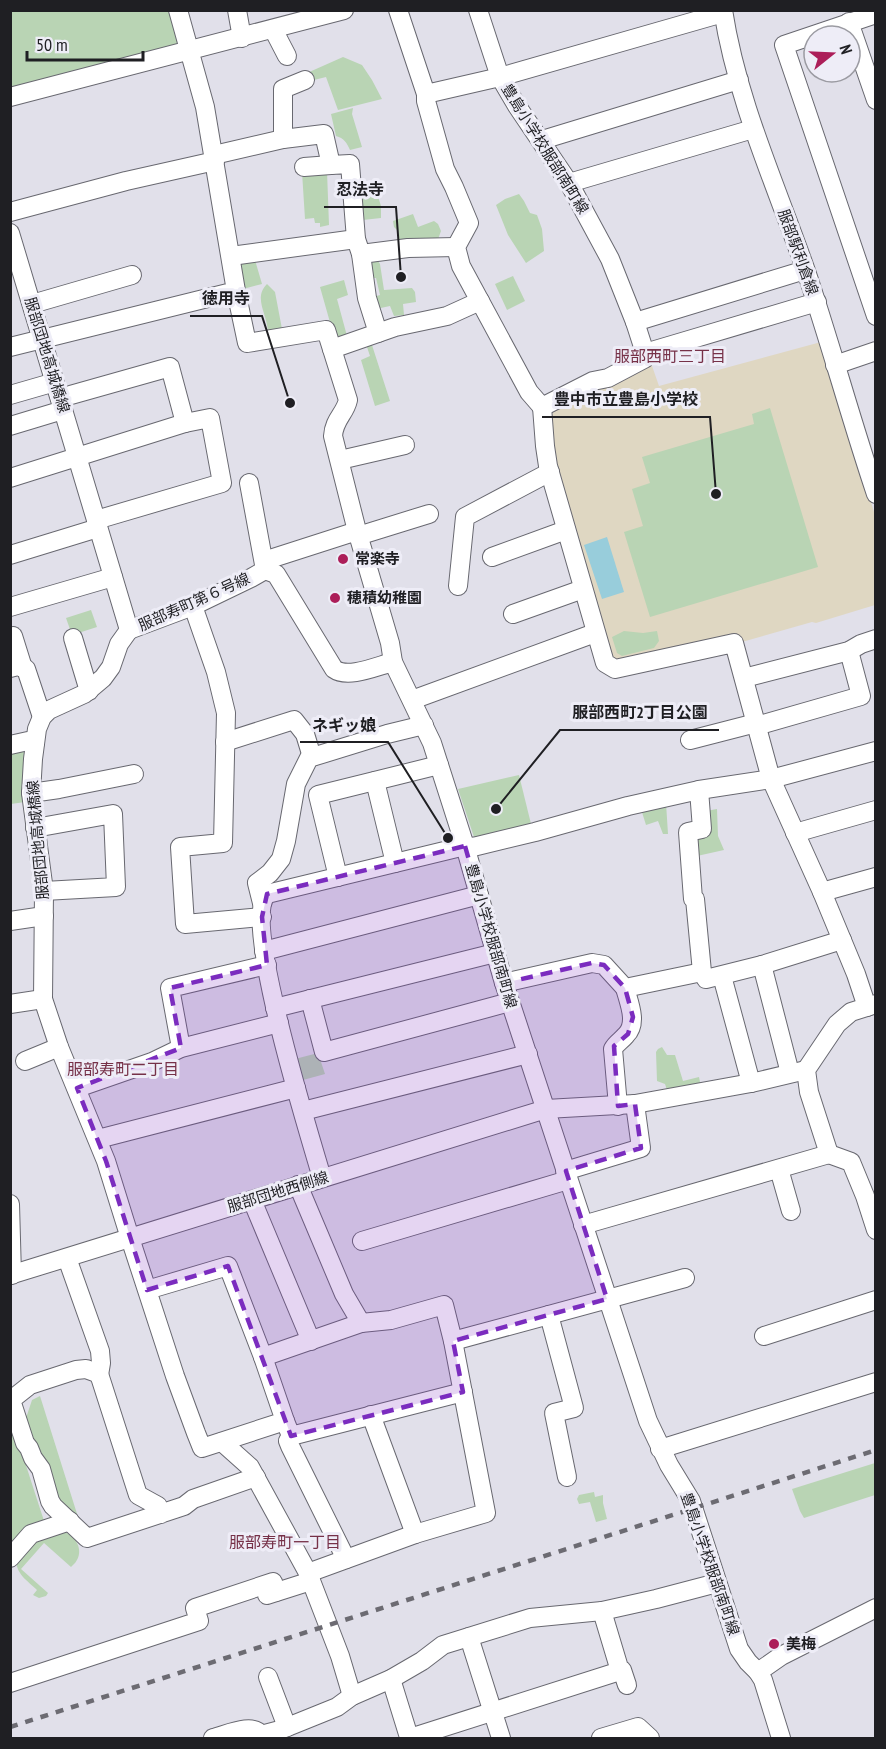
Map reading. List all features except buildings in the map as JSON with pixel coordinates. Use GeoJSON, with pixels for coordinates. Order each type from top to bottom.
{"type":"FeatureCollection","features":[{"type":"Feature","properties":{"kind":"street"},"geometry":{"type":"LineString","coordinates":[[178,10],[205,106],[236,291],[247,342],[326,330],[332,349],[395,327],[447,316],[480,301]]}},
{"type":"Feature","properties":{"kind":"street"},"geometry":{"type":"LineString","coordinates":[[237,10],[242,38]]}},
{"type":"Feature","properties":{"kind":"street"},"geometry":{"type":"LineString","coordinates":[[10,97],[344,10]]}},
{"type":"Feature","properties":{"kind":"street"},"geometry":{"type":"LineString","coordinates":[[398,10],[426,94],[445,169],[469,223],[456,247],[461,266],[529,392],[542,407],[544,446],[550,472],[605,663],[615,669],[734,643],[771,779],[871,1006],[851,1012],[837,1024],[798,1072]]}},
{"type":"Feature","properties":{"kind":"street","name":"豊島小学校服部南町線"},"geometry":{"type":"LineString","coordinates":[[478,10],[500,76],[569,183],[609,259],[645,353]]}},
{"type":"Feature","properties":{"kind":"street"},"geometry":{"type":"LineString","coordinates":[[426,94],[500,76],[715,13]]}},
{"type":"Feature","properties":{"kind":"street","name":"服部駅利倉線"},"geometry":{"type":"LineString","coordinates":[[715,13],[726,35],[753,129],[806,270],[836,365],[868,444],[876,494]]}},
{"type":"Feature","properties":{"kind":"street"},"geometry":{"type":"LineString","coordinates":[[876,14],[784,45],[876,316]]}},
{"type":"Feature","properties":{"kind":"street"},"geometry":{"type":"LineString","coordinates":[[849,22],[876,100]]}},
{"type":"Feature","properties":{"kind":"street"},"geometry":{"type":"LineString","coordinates":[[273,29],[287,56]]}},
{"type":"Feature","properties":{"kind":"street"},"geometry":{"type":"LineString","coordinates":[[283,139],[283,89],[305,80]]}},
{"type":"Feature","properties":{"kind":"street"},"geometry":{"type":"LineString","coordinates":[[542,140],[739,80]]}},
{"type":"Feature","properties":{"kind":"street"},"geometry":{"type":"LineString","coordinates":[[569,183],[753,129]]}},
{"type":"Feature","properties":{"kind":"street"},"geometry":{"type":"LineString","coordinates":[[10,212],[283,139],[324,134],[332,165]]}},
{"type":"Feature","properties":{"kind":"street"},"geometry":{"type":"LineString","coordinates":[[304,167],[351,164],[359,246],[367,297],[378,333]]}},
{"type":"Feature","properties":{"kind":"street","name":"服部団地高城橋線"},"geometry":{"type":"LineString","coordinates":[[10,233],[14,259],[32,304],[129,630]]}},
{"type":"Feature","properties":{"kind":"street"},"geometry":{"type":"LineString","coordinates":[[231,256],[359,246],[456,247]]}},
{"type":"Feature","properties":{"kind":"street"},"geometry":{"type":"LineString","coordinates":[[635,322],[806,270]]}},
{"type":"Feature","properties":{"kind":"street"},"geometry":{"type":"LineString","coordinates":[[32,304],[132,275]]}},
{"type":"Feature","properties":{"kind":"street"},"geometry":{"type":"LineString","coordinates":[[10,347],[236,291]]}},
{"type":"Feature","properties":{"kind":"street"},"geometry":{"type":"LineString","coordinates":[[542,407],[593,381],[608,378],[644,359],[645,353],[817,302]]}},
{"type":"Feature","properties":{"kind":"street","name":"豊島小学校服部南町線"},"geometry":{"type":"LineString","coordinates":[[332,349],[348,400],[333,431],[357,533],[390,643],[393,662],[424,725],[440,765],[510,1002],[648,1421],[669,1466],[688,1495],[739,1649],[763,1680],[781,1738]]}},
{"type":"Feature","properties":{"kind":"street"},"geometry":{"type":"LineString","coordinates":[[836,365],[876,351]]}},
{"type":"Feature","properties":{"kind":"street"},"geometry":{"type":"LineString","coordinates":[[10,426],[59,397],[170,367],[185,423]]}},
{"type":"Feature","properties":{"kind":"street"},"geometry":{"type":"LineString","coordinates":[[10,395],[59,397]]}},
{"type":"Feature","properties":{"kind":"street"},"geometry":{"type":"LineString","coordinates":[[10,478],[185,423],[210,418],[222,483],[10,555]]}},
{"type":"Feature","properties":{"kind":"street"},"geometry":{"type":"LineString","coordinates":[[340,460],[405,445]]}},
{"type":"Feature","properties":{"kind":"street"},"geometry":{"type":"LineString","coordinates":[[458,586],[465,517],[550,472]]}},
{"type":"Feature","properties":{"kind":"street"},"geometry":{"type":"LineString","coordinates":[[249,483],[265,570],[276,574],[331,665],[338,672],[347,674],[393,662]]}},
{"type":"Feature","properties":{"kind":"street","name":"服部寿町第６号線"},"geometry":{"type":"LineString","coordinates":[[129,630],[193,606],[265,570],[273,558],[429,514]]}},
{"type":"Feature","properties":{"kind":"street"},"geometry":{"type":"LineString","coordinates":[[492,557],[567,530]]}},
{"type":"Feature","properties":{"kind":"street"},"geometry":{"type":"LineString","coordinates":[[10,607],[113,577]]}},
{"type":"Feature","properties":{"kind":"street"},"geometry":{"type":"LineString","coordinates":[[513,615],[583,589]]}},
{"type":"Feature","properties":{"kind":"street"},"geometry":{"type":"LineString","coordinates":[[193,606],[216,672],[226,713],[223,843],[180,847],[185,924],[262,910]]}},
{"type":"Feature","properties":{"kind":"street"},"geometry":{"type":"LineString","coordinates":[[13,636],[17,668],[26,669],[42,717],[52,708],[89,691],[100,681],[109,670],[119,644],[129,630]]}},
{"type":"Feature","properties":{"kind":"street"},"geometry":{"type":"LineString","coordinates":[[412,700],[595,633]]}},
{"type":"Feature","properties":{"kind":"street"},"geometry":{"type":"LineString","coordinates":[[73,638],[89,691]]}},
{"type":"Feature","properties":{"kind":"street"},"geometry":{"type":"LineString","coordinates":[[744,678],[849,651],[876,639]]}},
{"type":"Feature","properties":{"kind":"street"},"geometry":{"type":"LineString","coordinates":[[690,740],[861,696],[849,651]]}},
{"type":"Feature","properties":{"kind":"street","name":"服部団地高城橋線"},"geometry":{"type":"LineString","coordinates":[[42,717],[35,742],[31,793],[44,891],[43,999],[59,1047],[106,1161],[175,1376],[202,1448],[222,1442]]}},
{"type":"Feature","properties":{"kind":"street"},"geometry":{"type":"LineString","coordinates":[[225,742],[294,720],[305,734],[312,757]]}},
{"type":"Feature","properties":{"kind":"street"},"geometry":{"type":"LineString","coordinates":[[322,1178],[277,1016],[265,958],[262,910],[257,883],[270,873],[281,859],[296,784],[309,758],[424,725]]}},
{"type":"Feature","properties":{"kind":"street"},"geometry":{"type":"LineString","coordinates":[[10,745],[28,741],[35,742]]}},
{"type":"Feature","properties":{"kind":"street"},"geometry":{"type":"LineString","coordinates":[[262,910],[264,896],[267,894],[465,846],[473,847],[494,842],[628,806],[699,790],[771,779],[876,751]]}},
{"type":"Feature","properties":{"kind":"street"},"geometry":{"type":"LineString","coordinates":[[338,877],[318,795],[440,765]]}},
{"type":"Feature","properties":{"kind":"street"},"geometry":{"type":"LineString","coordinates":[[31,793],[134,774]]}},
{"type":"Feature","properties":{"kind":"street"},"geometry":{"type":"LineString","coordinates":[[375,781],[396,863]]}},
{"type":"Feature","properties":{"kind":"street"},"geometry":{"type":"LineString","coordinates":[[699,790],[702,829],[688,832],[693,899],[695,899],[699,928],[702,972],[706,979],[762,966],[842,940]]}},
{"type":"Feature","properties":{"kind":"street"},"geometry":{"type":"LineString","coordinates":[[795,833],[876,810]]}},
{"type":"Feature","properties":{"kind":"street"},"geometry":{"type":"LineString","coordinates":[[35,828],[113,814],[116,887],[44,891]]}},
{"type":"Feature","properties":{"kind":"street"},"geometry":{"type":"LineString","coordinates":[[822,892],[876,877]]}},
{"type":"Feature","properties":{"kind":"street"},"geometry":{"type":"LineString","coordinates":[[181,1048],[170,988],[479,895]]}},
{"type":"Feature","properties":{"kind":"street"},"geometry":{"type":"LineString","coordinates":[[10,921],[44,916]]}},
{"type":"Feature","properties":{"kind":"street"},"geometry":{"type":"LineString","coordinates":[[76,1088],[152,1062],[181,1048],[277,1016],[310,999],[495,953]]}},
{"type":"Feature","properties":{"kind":"street"},"geometry":{"type":"LineString","coordinates":[[362,1241],[567,1175],[641,1148],[626,1105],[613,1050],[616,1043],[628,1034],[633,1017],[625,988],[603,965],[592,963],[504,982]]}},
{"type":"Feature","properties":{"kind":"street"},"geometry":{"type":"LineString","coordinates":[[762,966],[798,1072],[809,1092],[829,1154]]}},
{"type":"Feature","properties":{"kind":"street"},"geometry":{"type":"LineString","coordinates":[[625,988],[702,972]]}},
{"type":"Feature","properties":{"kind":"street"},"geometry":{"type":"LineString","coordinates":[[722,976],[751,1083]]}},
{"type":"Feature","properties":{"kind":"street"},"geometry":{"type":"LineString","coordinates":[[10,1004],[43,999]]}},
{"type":"Feature","properties":{"kind":"street"},"geometry":{"type":"LineString","coordinates":[[310,999],[324,1052],[510,1002]]}},
{"type":"Feature","properties":{"kind":"street"},"geometry":{"type":"LineString","coordinates":[[25,1061],[59,1047]]}},
{"type":"Feature","properties":{"kind":"street"},"geometry":{"type":"LineString","coordinates":[[303,1112],[528,1054]]}},
{"type":"Feature","properties":{"kind":"street","name":"服部団地西側線"},"geometry":{"type":"LineString","coordinates":[[11,1275],[546,1109],[626,1105],[751,1083],[798,1072]]}},
{"type":"Feature","properties":{"kind":"street"},"geometry":{"type":"LineString","coordinates":[[98,1139],[297,1088]]}},
{"type":"Feature","properties":{"kind":"street"},"geometry":{"type":"LineString","coordinates":[[583,1226],[829,1154],[851,1162],[866,1196],[876,1230]]}},
{"type":"Feature","properties":{"kind":"street"},"geometry":{"type":"LineString","coordinates":[[779,1169],[791,1211]]}},
{"type":"Feature","properties":{"kind":"street"},"geometry":{"type":"LineString","coordinates":[[298,1185],[360,1323]]}},
{"type":"Feature","properties":{"kind":"street"},"geometry":{"type":"LineString","coordinates":[[252,1200],[311,1341]]}},
{"type":"Feature","properties":{"kind":"street"},"geometry":{"type":"LineString","coordinates":[[10,1204],[11,1275]]}},
{"type":"Feature","properties":{"kind":"street"},"geometry":{"type":"LineString","coordinates":[[68,1258],[100,1351],[99,1375],[138,1495],[158,1506],[161,1514]]}},
{"type":"Feature","properties":{"kind":"street"},"geometry":{"type":"LineString","coordinates":[[147,1290],[228,1266],[288,1429],[290,1446],[346,1559]]}},
{"type":"Feature","properties":{"kind":"street"},"geometry":{"type":"LineString","coordinates":[[453,1341],[685,1278]]}},
{"type":"Feature","properties":{"kind":"street"},"geometry":{"type":"LineString","coordinates":[[764,1336],[876,1300]]}},
{"type":"Feature","properties":{"kind":"street"},"geometry":{"type":"LineString","coordinates":[[239,1604],[276,1592],[346,1559],[415,1534],[486,1514],[444,1305],[391,1320],[360,1323],[263,1357]]}},
{"type":"Feature","properties":{"kind":"street"},"geometry":{"type":"LineString","coordinates":[[549,1315],[574,1407],[554,1413],[567,1477]]}},
{"type":"Feature","properties":{"kind":"street"},"geometry":{"type":"LineString","coordinates":[[99,1375],[86,1369],[76,1370],[30,1385],[11,1400],[25,1443],[41,1470],[50,1501],[87,1538],[184,1506],[193,1498],[256,1477]]}},
{"type":"Feature","properties":{"kind":"street"},"geometry":{"type":"LineString","coordinates":[[660,1449],[876,1382]]}},
{"type":"Feature","properties":{"kind":"street"},"geometry":{"type":"LineString","coordinates":[[222,1442],[371,1415],[463,1392]]}},
{"type":"Feature","properties":{"kind":"street"},"geometry":{"type":"LineString","coordinates":[[371,1415],[415,1534]]}},
{"type":"Feature","properties":{"kind":"street"},"geometry":{"type":"LineString","coordinates":[[222,1442],[250,1467],[309,1577],[340,1656],[352,1696]]}},
{"type":"Feature","properties":{"kind":"street"},"geometry":{"type":"LineString","coordinates":[[10,1558],[31,1533],[69,1521]]}},
{"type":"Feature","properties":{"kind":"street"},"geometry":{"type":"LineString","coordinates":[[10,1683],[199,1621],[195,1608],[273,1582],[276,1592]]}},
{"type":"Feature","properties":{"kind":"street"},"geometry":{"type":"LineString","coordinates":[[213,1738],[252,1728],[259,1731],[262,1737],[283,1732],[390,1679],[422,1661],[443,1645],[530,1618],[602,1611],[717,1582]]}},
{"type":"Feature","properties":{"kind":"street"},"geometry":{"type":"LineString","coordinates":[[758,1671],[781,1656],[876,1608]]}},
{"type":"Feature","properties":{"kind":"street"},"geometry":{"type":"LineString","coordinates":[[390,1679],[408,1734],[413,1737],[492,1712],[624,1678],[602,1611]]}},
{"type":"Feature","properties":{"kind":"street"},"geometry":{"type":"LineString","coordinates":[[469,1637],[501,1738]]}},
{"type":"Feature","properties":{"kind":"street"},"geometry":{"type":"LineString","coordinates":[[268,1677],[283,1732]]}},
{"type":"Feature","properties":{"kind":"street"},"geometry":{"type":"LineString","coordinates":[[601,1738],[638,1727],[650,1738]]}},
{"type":"Feature","properties":{"kind":"highlighted area"},"geometry":{"type":"Polygon","coordinates":[[[465,846],[504,983],[592,963],[604,965],[625,988],[633,1017],[628,1034],[614,1046],[618,1106],[635,1104],[641,1148],[566,1171],[607,1299],[453,1341],[463,1392],[291,1436],[228,1266],[147,1290],[106,1161],[77,1088],[181,1048],[170,988],[267,965],[262,917],[267,894],[465,846]]]}},
{"type":"Feature","properties":{"kind":"shaded area"},"geometry":{"type":"Polygon","coordinates":[[[821,342],[875,515],[875,605],[742,642],[739,635],[617,660],[612,656],[558,474],[551,424],[553,409],[651,363],[659,386],[821,342]]]}},
{"type":"Feature","properties":{"kind":"green space"},"geometry":{"type":"Polygon","coordinates":[[[10,11],[172,11],[181,40],[178,46],[11,90],[10,11]]]}},
{"type":"Feature","properties":{"kind":"green space"},"geometry":{"type":"Polygon","coordinates":[[[343,57],[362,65],[382,99],[338,110],[326,77],[310,81],[307,73],[343,57]]]}},
{"type":"Feature","properties":{"kind":"green space"},"geometry":{"type":"Polygon","coordinates":[[[353,108],[352,114],[362,147],[350,150],[345,141],[336,136],[331,114],[353,108]]]}},
{"type":"Feature","properties":{"kind":"green space"},"geometry":{"type":"Polygon","coordinates":[[[327,171],[329,225],[320,227],[320,223],[315,223],[314,218],[305,219],[302,172],[327,171]]]}},
{"type":"Feature","properties":{"kind":"green space"},"geometry":{"type":"Polygon","coordinates":[[[376,190],[381,206],[381,218],[363,220],[362,194],[376,190]]]}},
{"type":"Feature","properties":{"kind":"green space"},"geometry":{"type":"Polygon","coordinates":[[[519,194],[530,213],[537,215],[542,229],[544,251],[526,263],[508,235],[496,205],[519,194]]]}},
{"type":"Feature","properties":{"kind":"green space"},"geometry":{"type":"Polygon","coordinates":[[[413,214],[418,227],[434,221],[438,224],[441,231],[437,242],[399,245],[398,231],[393,221],[413,214]]]}},
{"type":"Feature","properties":{"kind":"green space"},"geometry":{"type":"Polygon","coordinates":[[[255,260],[262,284],[243,289],[237,263],[255,260]]]}},
{"type":"Feature","properties":{"kind":"green space"},"geometry":{"type":"Polygon","coordinates":[[[378,261],[384,290],[412,288],[415,292],[416,302],[403,304],[404,315],[394,316],[390,306],[376,309],[373,297],[380,295],[376,278],[370,278],[371,262],[378,261]]]}},
{"type":"Feature","properties":{"kind":"green space"},"geometry":{"type":"Polygon","coordinates":[[[513,276],[525,301],[507,310],[495,284],[513,276]]]}},
{"type":"Feature","properties":{"kind":"green space"},"geometry":{"type":"Polygon","coordinates":[[[344,280],[348,295],[337,299],[347,336],[335,340],[320,287],[344,280]]]}},
{"type":"Feature","properties":{"kind":"green space"},"geometry":{"type":"Polygon","coordinates":[[[267,284],[275,292],[282,329],[268,332],[261,300],[263,289],[267,284]]]}},
{"type":"Feature","properties":{"kind":"green space"},"geometry":{"type":"Polygon","coordinates":[[[371,342],[390,401],[375,406],[361,360],[370,356],[366,344],[371,342]]]}},
{"type":"Feature","properties":{"kind":"green space"},"geometry":{"type":"Polygon","coordinates":[[[770,408],[818,567],[650,617],[624,532],[643,526],[632,489],[650,483],[642,457],[754,424],[752,414],[770,408]]]}},
{"type":"Feature","properties":{"kind":"green space"},"geometry":{"type":"Polygon","coordinates":[[[91,610],[97,627],[72,635],[66,618],[91,610]]]}},
{"type":"Feature","properties":{"kind":"green space"},"geometry":{"type":"Polygon","coordinates":[[[624,631],[643,633],[657,631],[659,641],[654,648],[622,656],[617,653],[612,637],[624,631]]]}},
{"type":"Feature","properties":{"kind":"green space"},"geometry":{"type":"Polygon","coordinates":[[[21,746],[28,752],[25,802],[11,804],[10,749],[21,746]]]}},
{"type":"Feature","properties":{"kind":"green space"},"geometry":{"type":"Polygon","coordinates":[[[519,775],[532,828],[475,840],[458,789],[519,775]]]}},
{"type":"Feature","properties":{"kind":"green space"},"geometry":{"type":"Polygon","coordinates":[[[666,803],[668,834],[663,834],[658,821],[646,825],[641,809],[666,803]]]}},
{"type":"Feature","properties":{"kind":"green space"},"geometry":{"type":"Polygon","coordinates":[[[717,809],[718,836],[724,850],[697,856],[695,836],[706,811],[717,809]]]}},
{"type":"Feature","properties":{"kind":"green space"},"geometry":{"type":"Polygon","coordinates":[[[662,1047],[667,1055],[675,1055],[683,1081],[699,1077],[701,1087],[668,1093],[665,1084],[657,1081],[656,1052],[662,1047]]]}},
{"type":"Feature","properties":{"kind":"green space"},"geometry":{"type":"Polygon","coordinates":[[[318,1053],[325,1074],[303,1080],[295,1059],[318,1053]]]}},
{"type":"Feature","properties":{"kind":"green space"},"geometry":{"type":"Polygon","coordinates":[[[40,1396],[78,1517],[75,1518],[62,1512],[22,1421],[27,1415],[32,1400],[40,1396]]]}},
{"type":"Feature","properties":{"kind":"green space"},"geometry":{"type":"Polygon","coordinates":[[[10,1416],[45,1524],[10,1545],[10,1416]]]}},
{"type":"Feature","properties":{"kind":"green space"},"geometry":{"type":"Polygon","coordinates":[[[875,1463],[875,1495],[804,1518],[792,1489],[875,1463]]]}},
{"type":"Feature","properties":{"kind":"green space"},"geometry":{"type":"Polygon","coordinates":[[[594,1492],[595,1497],[603,1495],[607,1519],[596,1522],[590,1502],[579,1504],[577,1499],[579,1495],[594,1492]]]}},
{"type":"Feature","properties":{"kind":"green space"},"geometry":{"type":"Polygon","coordinates":[[[65,1532],[74,1539],[79,1548],[78,1558],[71,1567],[44,1543],[21,1569],[48,1593],[39,1598],[33,1595],[37,1590],[21,1574],[16,1561],[35,1540],[65,1532]]]}},
{"type":"Feature","properties":{"kind":"water"},"geometry":{"type":"Polygon","coordinates":[[[607,537],[624,592],[602,599],[584,545],[607,537]]]}},
{"type":"Feature","properties":{"kind":"railway"},"geometry":{"type":"LineString","coordinates":[[10,1727],[876,1450]]}},
{"type":"Feature","properties":{"kind":"place","name":"忍法寺"},"geometry":{"type":"Point","coordinates":[401,277]}},
{"type":"Feature","properties":{"kind":"place","name":"徳用寺"},"geometry":{"type":"Point","coordinates":[290,403]}},
{"type":"Feature","properties":{"kind":"place","name":"豊中市立豊島小学校"},"geometry":{"type":"Point","coordinates":[716,494]}},
{"type":"Feature","properties":{"kind":"place","name":"常楽寺"},"geometry":{"type":"Point","coordinates":[343,559]}},
{"type":"Feature","properties":{"kind":"place","name":"穂積幼稚園"},"geometry":{"type":"Point","coordinates":[335,598]}},
{"type":"Feature","properties":{"kind":"place","name":"服部西町2丁目公園"},"geometry":{"type":"Point","coordinates":[496,809]}},
{"type":"Feature","properties":{"kind":"place","name":"ネギッ娘"},"geometry":{"type":"Point","coordinates":[448,838]}},
{"type":"Feature","properties":{"kind":"place","name":"美梅"},"geometry":{"type":"Point","coordinates":[774,1644]}},
{"type":"Feature","properties":{"kind":"district","name":"服部西町三丁目"},"geometry":{"type":"Point","coordinates":[670,356]}},
{"type":"Feature","properties":{"kind":"district","name":"服部寿町二丁目"},"geometry":{"type":"Point","coordinates":[123,1069]}},
{"type":"Feature","properties":{"kind":"district","name":"服部寿町一丁目"},"geometry":{"type":"Point","coordinates":[285,1542]}}]}
